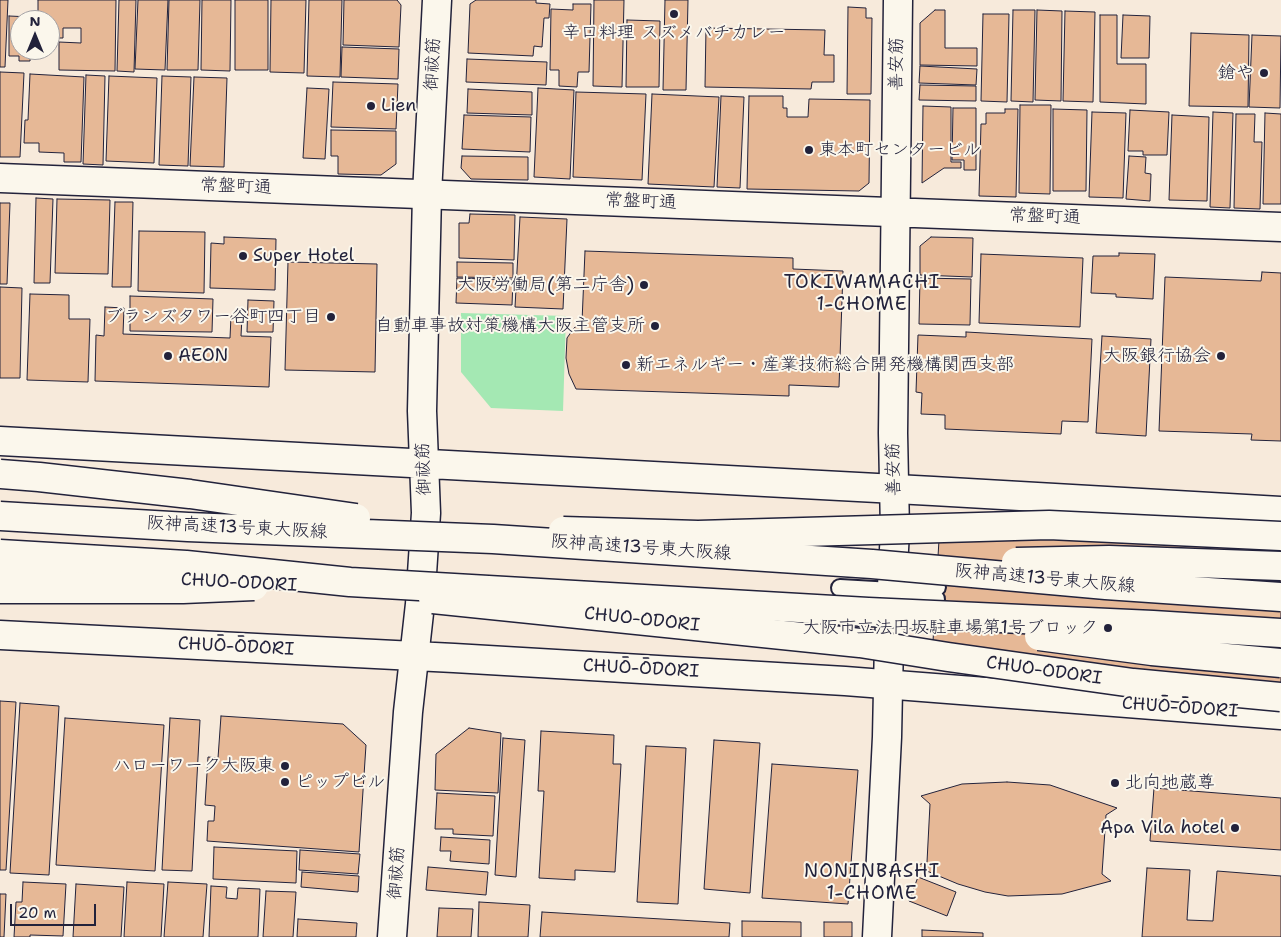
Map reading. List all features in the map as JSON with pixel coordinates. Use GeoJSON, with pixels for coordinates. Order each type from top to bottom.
{"type":"FeatureCollection","features":[{"type":"Feature","properties":{"kind":"main road","name":"御祓筋"},"geometry":{"type":"LineString","coordinates":[[392,937],[408,712],[420,604],[426,513],[422,411],[427,194],[437,0]]}},
{"type":"Feature","properties":{"kind":"main road","name":"善安筋"},"geometry":{"type":"LineString","coordinates":[[877,937],[895,531],[898,0]]}},
{"type":"Feature","properties":{"kind":"main road","name":"常盤町通"},"geometry":{"type":"LineString","coordinates":[[0,178],[1281,227]]}},
{"type":"Feature","properties":{"kind":"main road"},"geometry":{"type":"LineString","coordinates":[[0,441],[1281,511]]}},
{"type":"Feature","properties":{"kind":"main road"},"geometry":{"type":"LineString","coordinates":[[0,474],[190,494],[493,539]]}},
{"type":"Feature","properties":{"kind":"main road"},"geometry":{"type":"LineString","coordinates":[[0,508],[318,524],[698,535],[1049,525],[1281,536]]}},
{"type":"Feature","properties":{"kind":"main road","name":"阪神高速13号東大阪線"},"geometry":{"type":"LineString","coordinates":[[0,516],[188,527],[493,539],[872,564],[1106,585],[1281,597]]}},
{"type":"Feature","properties":{"kind":"main road","name":"阪神高速13号東大阪線"},"geometry":{"type":"LineString","coordinates":[[0,554],[186,565],[350,582],[868,612],[1143,624],[1281,633]]}},
{"type":"Feature","properties":{"kind":"main road"},"geometry":{"type":"LineString","coordinates":[[872,564],[1109,560],[1281,566]]}},
{"type":"Feature","properties":{"kind":"main road","name":"CHUO-ODORI"},"geometry":{"type":"LineString","coordinates":[[0,570],[310,586],[860,643],[1133,683],[1281,697]]}},
{"type":"Feature","properties":{"kind":"main road"},"geometry":{"type":"LineString","coordinates":[[0,589],[183,589],[350,582]]}},
{"type":"Feature","properties":{"kind":"main road"},"geometry":{"type":"LineString","coordinates":[[868,612],[1152,651],[1281,663]]}},
{"type":"Feature","properties":{"kind":"main road","name":"CHUŌ-ŌDORI"},"geometry":{"type":"LineString","coordinates":[[0,635],[414,656],[888,685],[1281,715]]}},
{"type":"Feature","properties":{"kind":"lane"},"geometry":{"type":"LineString","coordinates":[[840,588],[936,593]]}},
{"type":"Feature","properties":{"kind":"green space"},"geometry":{"type":"Polygon","coordinates":[[[461,313],[566,316],[563,411],[491,408],[461,372],[461,313]]]}},
{"type":"Feature","properties":{"kind":"building"},"geometry":{"type":"Polygon","coordinates":[[[0,0],[8,0],[5,67],[0,67],[0,0]]]}},
{"type":"Feature","properties":{"kind":"building"},"geometry":{"type":"Polygon","coordinates":[[[38,0],[116,0],[115,71],[59,70],[60,42],[81,43],[81,28],[63,28],[63,38],[60,38],[60,10],[38,10],[38,0]]]}},
{"type":"Feature","properties":{"kind":"building"},"geometry":{"type":"Polygon","coordinates":[[[119,0],[136,0],[134,72],[117,71],[119,0]]]}},
{"type":"Feature","properties":{"kind":"building"},"geometry":{"type":"Polygon","coordinates":[[[138,0],[168,0],[165,70],[135,69],[138,0]]]}},
{"type":"Feature","properties":{"kind":"building"},"geometry":{"type":"Polygon","coordinates":[[[169,0],[200,0],[198,70],[167,70],[169,0]]]}},
{"type":"Feature","properties":{"kind":"building"},"geometry":{"type":"Polygon","coordinates":[[[202,0],[231,0],[230,71],[201,70],[202,0]]]}},
{"type":"Feature","properties":{"kind":"building"},"geometry":{"type":"Polygon","coordinates":[[[235,0],[268,0],[268,70],[235,70],[235,0]]]}},
{"type":"Feature","properties":{"kind":"building"},"geometry":{"type":"Polygon","coordinates":[[[271,0],[306,0],[304,73],[270,72],[271,0]]]}},
{"type":"Feature","properties":{"kind":"building"},"geometry":{"type":"Polygon","coordinates":[[[309,0],[342,0],[340,77],[307,76],[309,0]]]}},
{"type":"Feature","properties":{"kind":"building"},"geometry":{"type":"Polygon","coordinates":[[[344,0],[397,0],[401,5],[399,47],[343,45],[344,0]]]}},
{"type":"Feature","properties":{"kind":"building"},"geometry":{"type":"Polygon","coordinates":[[[476,0],[536,0],[536,3],[550,4],[549,18],[544,18],[542,47],[534,46],[533,56],[468,53],[470,4],[476,0]]]}},
{"type":"Feature","properties":{"kind":"building"},"geometry":{"type":"Polygon","coordinates":[[[594,0],[624,0],[622,87],[593,86],[594,0]]]}},
{"type":"Feature","properties":{"kind":"building"},"geometry":{"type":"Polygon","coordinates":[[[665,0],[688,0],[686,90],[663,90],[665,0]]]}},
{"type":"Feature","properties":{"kind":"building"},"geometry":{"type":"Polygon","coordinates":[[[573,4],[591,4],[589,72],[578,72],[577,87],[559,86],[559,70],[550,70],[551,9],[573,10],[573,4]]]}},
{"type":"Feature","properties":{"kind":"building"},"geometry":{"type":"Polygon","coordinates":[[[848,7],[866,8],[866,18],[872,18],[871,94],[847,94],[848,7]]]}},
{"type":"Feature","properties":{"kind":"building"},"geometry":{"type":"Polygon","coordinates":[[[935,10],[945,10],[945,48],[977,48],[977,66],[920,65],[920,23],[935,10]]]}},
{"type":"Feature","properties":{"kind":"building"},"geometry":{"type":"Polygon","coordinates":[[[1013,10],[1035,10],[1033,102],[1011,101],[1013,10]]]}},
{"type":"Feature","properties":{"kind":"building"},"geometry":{"type":"Polygon","coordinates":[[[1037,10],[1062,11],[1061,101],[1035,100],[1037,10]]]}},
{"type":"Feature","properties":{"kind":"building"},"geometry":{"type":"Polygon","coordinates":[[[1065,11],[1095,12],[1093,102],[1063,101],[1065,11]]]}},
{"type":"Feature","properties":{"kind":"building"},"geometry":{"type":"Polygon","coordinates":[[[983,14],[1009,14],[1007,102],[981,101],[983,14]]]}},
{"type":"Feature","properties":{"kind":"building"},"geometry":{"type":"Polygon","coordinates":[[[1100,15],[1117,15],[1117,64],[1146,64],[1146,104],[1100,102],[1100,15]]]}},
{"type":"Feature","properties":{"kind":"building"},"geometry":{"type":"Polygon","coordinates":[[[1123,15],[1150,16],[1149,58],[1121,58],[1123,15]]]}},
{"type":"Feature","properties":{"kind":"building"},"geometry":{"type":"Polygon","coordinates":[[[9,16],[10,56],[9,56],[9,16]]]}},
{"type":"Feature","properties":{"kind":"building"},"geometry":{"type":"Polygon","coordinates":[[[627,20],[660,21],[659,87],[626,87],[627,20]]]}},
{"type":"Feature","properties":{"kind":"building"},"geometry":{"type":"Polygon","coordinates":[[[706,28],[825,30],[824,55],[834,55],[834,82],[812,82],[811,89],[705,87],[706,28]]]}},
{"type":"Feature","properties":{"kind":"building"},"geometry":{"type":"Polygon","coordinates":[[[1191,33],[1249,35],[1248,107],[1189,106],[1191,33]]]}},
{"type":"Feature","properties":{"kind":"building"},"geometry":{"type":"Polygon","coordinates":[[[1252,35],[1281,36],[1280,108],[1249,107],[1252,35]]]}},
{"type":"Feature","properties":{"kind":"building"},"geometry":{"type":"Polygon","coordinates":[[[342,47],[399,49],[398,79],[341,77],[342,47]]]}},
{"type":"Feature","properties":{"kind":"building"},"geometry":{"type":"Polygon","coordinates":[[[467,59],[547,62],[546,85],[466,82],[467,59]]]}},
{"type":"Feature","properties":{"kind":"building"},"geometry":{"type":"Polygon","coordinates":[[[920,66],[977,69],[976,85],[919,83],[920,66]]]}},
{"type":"Feature","properties":{"kind":"building"},"geometry":{"type":"Polygon","coordinates":[[[0,72],[24,73],[20,157],[0,157],[0,72]]]}},
{"type":"Feature","properties":{"kind":"building"},"geometry":{"type":"Polygon","coordinates":[[[30,74],[84,77],[81,162],[64,162],[64,153],[39,152],[39,143],[24,143],[25,120],[28,120],[30,74]]]}},
{"type":"Feature","properties":{"kind":"building"},"geometry":{"type":"Polygon","coordinates":[[[86,75],[105,76],[103,165],[83,164],[86,75]]]}},
{"type":"Feature","properties":{"kind":"building"},"geometry":{"type":"Polygon","coordinates":[[[109,76],[157,78],[154,163],[106,161],[109,76]]]}},
{"type":"Feature","properties":{"kind":"building"},"geometry":{"type":"Polygon","coordinates":[[[162,76],[191,77],[188,166],[159,165],[162,76]]]}},
{"type":"Feature","properties":{"kind":"building"},"geometry":{"type":"Polygon","coordinates":[[[194,77],[227,78],[224,167],[190,166],[194,77]]]}},
{"type":"Feature","properties":{"kind":"building"},"geometry":{"type":"Polygon","coordinates":[[[333,82],[398,84],[396,129],[331,127],[333,82]]]}},
{"type":"Feature","properties":{"kind":"building"},"geometry":{"type":"Polygon","coordinates":[[[920,85],[976,86],[976,101],[919,100],[920,85]]]}},
{"type":"Feature","properties":{"kind":"building"},"geometry":{"type":"Polygon","coordinates":[[[307,88],[329,89],[325,159],[303,158],[307,88]]]}},
{"type":"Feature","properties":{"kind":"building"},"geometry":{"type":"Polygon","coordinates":[[[538,88],[574,90],[570,179],[534,177],[538,88]]]}},
{"type":"Feature","properties":{"kind":"building"},"geometry":{"type":"Polygon","coordinates":[[[468,89],[532,92],[532,115],[467,113],[468,89]]]}},
{"type":"Feature","properties":{"kind":"building"},"geometry":{"type":"Polygon","coordinates":[[[576,92],[646,94],[642,180],[573,177],[576,92]]]}},
{"type":"Feature","properties":{"kind":"building"},"geometry":{"type":"Polygon","coordinates":[[[652,94],[719,97],[714,187],[648,184],[652,94]]]}},
{"type":"Feature","properties":{"kind":"building"},"geometry":{"type":"Polygon","coordinates":[[[721,96],[744,97],[740,188],[717,187],[721,96]]]}},
{"type":"Feature","properties":{"kind":"building","name":"東本町センタービル"},"geometry":{"type":"Polygon","coordinates":[[[749,96],[783,96],[783,108],[787,108],[787,117],[808,117],[809,99],[870,100],[869,183],[859,191],[747,189],[749,96]]]}},
{"type":"Feature","properties":{"kind":"building"},"geometry":{"type":"Polygon","coordinates":[[[1020,105],[1051,105],[1050,194],[1019,193],[1020,105]]]}},
{"type":"Feature","properties":{"kind":"building"},"geometry":{"type":"Polygon","coordinates":[[[923,106],[951,107],[951,162],[961,162],[961,168],[944,168],[922,183],[923,106]]]}},
{"type":"Feature","properties":{"kind":"building"},"geometry":{"type":"Polygon","coordinates":[[[953,108],[976,108],[976,170],[964,170],[964,160],[952,160],[953,108]]]}},
{"type":"Feature","properties":{"kind":"building"},"geometry":{"type":"Polygon","coordinates":[[[1005,109],[1018,109],[1016,197],[979,196],[981,124],[986,124],[986,113],[1005,113],[1005,109]]]}},
{"type":"Feature","properties":{"kind":"building"},"geometry":{"type":"Polygon","coordinates":[[[1053,109],[1087,110],[1086,191],[1053,191],[1053,109]]]}},
{"type":"Feature","properties":{"kind":"building"},"geometry":{"type":"Polygon","coordinates":[[[1130,110],[1169,112],[1167,155],[1143,155],[1143,151],[1128,151],[1130,110]]]}},
{"type":"Feature","properties":{"kind":"building"},"geometry":{"type":"Polygon","coordinates":[[[1092,112],[1126,113],[1123,198],[1089,197],[1092,112]]]}},
{"type":"Feature","properties":{"kind":"building"},"geometry":{"type":"Polygon","coordinates":[[[1213,112],[1233,113],[1230,208],[1210,207],[1213,112]]]}},
{"type":"Feature","properties":{"kind":"building"},"geometry":{"type":"Polygon","coordinates":[[[1265,113],[1281,114],[1281,204],[1263,204],[1265,113]]]}},
{"type":"Feature","properties":{"kind":"building"},"geometry":{"type":"Polygon","coordinates":[[[1236,114],[1255,114],[1254,142],[1262,142],[1260,209],[1234,208],[1236,114]]]}},
{"type":"Feature","properties":{"kind":"building"},"geometry":{"type":"Polygon","coordinates":[[[464,115],[531,117],[530,152],[462,149],[464,115]]]}},
{"type":"Feature","properties":{"kind":"building"},"geometry":{"type":"Polygon","coordinates":[[[1172,115],[1209,117],[1207,201],[1169,200],[1172,115]]]}},
{"type":"Feature","properties":{"kind":"building"},"geometry":{"type":"Polygon","coordinates":[[[331,130],[396,131],[396,164],[381,175],[338,174],[338,156],[331,156],[331,130]]]}},
{"type":"Feature","properties":{"kind":"building"},"geometry":{"type":"Polygon","coordinates":[[[462,156],[528,157],[528,180],[471,179],[461,168],[462,156]]]}},
{"type":"Feature","properties":{"kind":"building"},"geometry":{"type":"Polygon","coordinates":[[[1129,156],[1146,157],[1145,173],[1151,174],[1150,201],[1126,199],[1129,156]]]}},
{"type":"Feature","properties":{"kind":"building"},"geometry":{"type":"Polygon","coordinates":[[[36,198],[53,199],[50,283],[34,283],[36,198]]]}},
{"type":"Feature","properties":{"kind":"building"},"geometry":{"type":"Polygon","coordinates":[[[57,199],[110,200],[108,274],[55,273],[57,199]]]}},
{"type":"Feature","properties":{"kind":"building"},"geometry":{"type":"Polygon","coordinates":[[[115,202],[133,202],[131,287],[112,287],[115,202]]]}},
{"type":"Feature","properties":{"kind":"building"},"geometry":{"type":"Polygon","coordinates":[[[0,203],[10,203],[7,284],[0,284],[0,203]]]}},
{"type":"Feature","properties":{"kind":"building"},"geometry":{"type":"Polygon","coordinates":[[[470,214],[515,215],[514,260],[459,258],[459,223],[469,223],[470,214]]]}},
{"type":"Feature","properties":{"kind":"building"},"geometry":{"type":"Polygon","coordinates":[[[520,217],[567,219],[563,309],[515,307],[520,217]]]}},
{"type":"Feature","properties":{"kind":"building"},"geometry":{"type":"Polygon","coordinates":[[[139,231],[205,232],[204,293],[138,291],[139,231]]]}},
{"type":"Feature","properties":{"kind":"building"},"geometry":{"type":"Polygon","coordinates":[[[224,237],[276,239],[275,290],[210,288],[211,243],[224,244],[224,237]]]}},
{"type":"Feature","properties":{"kind":"building"},"geometry":{"type":"Polygon","coordinates":[[[931,237],[973,238],[972,277],[920,275],[920,246],[931,237]]]}},
{"type":"Feature","properties":{"kind":"building"},"geometry":{"type":"Polygon","coordinates":[[[585,251],[793,258],[793,269],[843,271],[839,387],[789,385],[789,396],[576,389],[569,374],[566,358],[567,338],[574,328],[582,322],[585,251]]]}},
{"type":"Feature","properties":{"kind":"building"},"geometry":{"type":"Polygon","coordinates":[[[1119,253],[1155,254],[1153,299],[1116,297],[1116,294],[1091,293],[1093,256],[1119,256],[1119,253]]]}},
{"type":"Feature","properties":{"kind":"building"},"geometry":{"type":"Polygon","coordinates":[[[981,254],[1083,258],[1080,327],[979,323],[981,254]]]}},
{"type":"Feature","properties":{"kind":"building","name":"ブランズタワー谷町四丁目"},"geometry":{"type":"Polygon","coordinates":[[[288,262],[377,264],[375,372],[285,370],[288,262]]]}},
{"type":"Feature","properties":{"kind":"building"},"geometry":{"type":"Polygon","coordinates":[[[457,262],[513,263],[513,278],[457,277],[457,262]]]}},
{"type":"Feature","properties":{"kind":"building","name":"大阪銀行協会"},"geometry":{"type":"Polygon","coordinates":[[[1262,272],[1281,273],[1281,441],[1251,440],[1252,434],[1159,431],[1165,277],[1261,281],[1262,272]]]}},
{"type":"Feature","properties":{"kind":"building"},"geometry":{"type":"Polygon","coordinates":[[[457,278],[513,280],[512,305],[456,303],[457,278]]]}},
{"type":"Feature","properties":{"kind":"building"},"geometry":{"type":"Polygon","coordinates":[[[920,278],[971,279],[970,325],[919,324],[920,278]]]}},
{"type":"Feature","properties":{"kind":"building"},"geometry":{"type":"Polygon","coordinates":[[[0,287],[22,288],[20,378],[0,378],[0,287]]]}},
{"type":"Feature","properties":{"kind":"building"},"geometry":{"type":"Polygon","coordinates":[[[30,294],[69,295],[69,319],[90,319],[88,382],[27,380],[30,294]]]}},
{"type":"Feature","properties":{"kind":"building"},"geometry":{"type":"Polygon","coordinates":[[[130,296],[213,299],[212,332],[130,331],[130,296]]]}},
{"type":"Feature","properties":{"kind":"building"},"geometry":{"type":"Polygon","coordinates":[[[248,300],[274,301],[273,332],[247,332],[248,300]]]}},
{"type":"Feature","properties":{"kind":"building"},"geometry":{"type":"Polygon","coordinates":[[[105,307],[124,308],[123,334],[230,338],[231,316],[242,317],[241,336],[271,337],[269,387],[95,381],[96,335],[104,336],[105,307]]]}},
{"type":"Feature","properties":{"kind":"building"},"geometry":{"type":"Polygon","coordinates":[[[966,332],[1092,339],[1088,422],[1062,421],[1061,434],[945,429],[945,415],[921,414],[922,393],[916,392],[918,335],[966,337],[966,332]]]}},
{"type":"Feature","properties":{"kind":"building"},"geometry":{"type":"Polygon","coordinates":[[[1102,336],[1151,339],[1146,436],[1096,433],[1102,336]]]}},
{"type":"Feature","properties":{"kind":"building","name":"大阪市立法円坂駐車場第1号ブロック"},"geometry":{"type":"Polygon","coordinates":[[[940,523],[1281,541],[1281,683],[932,658],[940,523]]]}},
{"type":"Feature","properties":{"kind":"building"},"geometry":{"type":"Polygon","coordinates":[[[0,701],[16,702],[6,870],[0,870],[0,701]]]}},
{"type":"Feature","properties":{"kind":"building"},"geometry":{"type":"Polygon","coordinates":[[[20,703],[59,706],[49,875],[10,873],[20,703]]]}},
{"type":"Feature","properties":{"kind":"building","name":"ピップビル"},"geometry":{"type":"Polygon","coordinates":[[[221,716],[343,724],[366,745],[359,852],[207,841],[208,821],[214,821],[215,806],[205,805],[208,757],[218,758],[221,716]]]}},
{"type":"Feature","properties":{"kind":"building"},"geometry":{"type":"Polygon","coordinates":[[[65,718],[164,725],[155,871],[56,865],[65,718]]]}},
{"type":"Feature","properties":{"kind":"building"},"geometry":{"type":"Polygon","coordinates":[[[170,718],[200,720],[192,871],[162,870],[170,718]]]}},
{"type":"Feature","properties":{"kind":"building"},"geometry":{"type":"Polygon","coordinates":[[[469,728],[501,733],[498,793],[435,790],[436,754],[469,728]]]}},
{"type":"Feature","properties":{"kind":"building"},"geometry":{"type":"Polygon","coordinates":[[[541,731],[614,735],[613,764],[621,764],[615,872],[575,870],[575,880],[539,878],[544,791],[538,791],[541,731]]]}},
{"type":"Feature","properties":{"kind":"building"},"geometry":{"type":"Polygon","coordinates":[[[503,738],[525,740],[516,877],[495,875],[503,738]]]}},
{"type":"Feature","properties":{"kind":"building"},"geometry":{"type":"Polygon","coordinates":[[[714,740],[760,743],[750,893],[704,889],[714,740]]]}},
{"type":"Feature","properties":{"kind":"building"},"geometry":{"type":"Polygon","coordinates":[[[646,746],[686,748],[678,904],[637,902],[646,746]]]}},
{"type":"Feature","properties":{"kind":"building"},"geometry":{"type":"Polygon","coordinates":[[[772,764],[858,770],[848,904],[762,898],[772,764]]]}},
{"type":"Feature","properties":{"kind":"building"},"geometry":{"type":"Polygon","coordinates":[[[1007,782],[1050,785],[1117,808],[1106,815],[1102,874],[1111,881],[1062,894],[1008,896],[958,884],[915,866],[927,862],[930,804],[921,796],[962,784],[1007,782]]]}},
{"type":"Feature","properties":{"kind":"building"},"geometry":{"type":"Polygon","coordinates":[[[1154,788],[1281,798],[1281,850],[1150,841],[1154,788]]]}},
{"type":"Feature","properties":{"kind":"building"},"geometry":{"type":"Polygon","coordinates":[[[437,793],[495,796],[493,836],[453,834],[453,829],[435,829],[437,793]]]}},
{"type":"Feature","properties":{"kind":"building"},"geometry":{"type":"Polygon","coordinates":[[[441,837],[490,840],[489,864],[450,861],[451,851],[440,851],[441,837]]]}},
{"type":"Feature","properties":{"kind":"building"},"geometry":{"type":"Polygon","coordinates":[[[214,847],[297,851],[296,883],[213,879],[214,847]]]}},
{"type":"Feature","properties":{"kind":"building"},"geometry":{"type":"Polygon","coordinates":[[[300,850],[360,854],[358,874],[299,870],[300,850]]]}},
{"type":"Feature","properties":{"kind":"building"},"geometry":{"type":"Polygon","coordinates":[[[428,867],[488,872],[486,895],[426,890],[428,867]]]}},
{"type":"Feature","properties":{"kind":"building"},"geometry":{"type":"Polygon","coordinates":[[[1147,868],[1190,870],[1187,920],[1213,921],[1217,871],[1281,876],[1281,937],[1142,937],[1147,868]]]}},
{"type":"Feature","properties":{"kind":"building"},"geometry":{"type":"Polygon","coordinates":[[[302,872],[359,876],[358,892],[301,887],[302,872]]]}},
{"type":"Feature","properties":{"kind":"building"},"geometry":{"type":"Polygon","coordinates":[[[918,877],[956,892],[947,916],[909,901],[918,877]]]}},
{"type":"Feature","properties":{"kind":"building"},"geometry":{"type":"Polygon","coordinates":[[[23,882],[66,884],[63,936],[30,935],[30,937],[14,937],[16,902],[22,902],[23,882]]]}},
{"type":"Feature","properties":{"kind":"building"},"geometry":{"type":"Polygon","coordinates":[[[127,882],[164,884],[161,937],[124,937],[127,882]]]}},
{"type":"Feature","properties":{"kind":"building"},"geometry":{"type":"Polygon","coordinates":[[[168,882],[207,884],[203,937],[164,937],[168,882]]]}},
{"type":"Feature","properties":{"kind":"building"},"geometry":{"type":"Polygon","coordinates":[[[76,884],[124,887],[121,937],[73,937],[76,884]]]}},
{"type":"Feature","properties":{"kind":"building"},"geometry":{"type":"Polygon","coordinates":[[[211,886],[227,887],[226,898],[237,899],[238,888],[260,889],[258,937],[209,937],[211,886]]]}},
{"type":"Feature","properties":{"kind":"building"},"geometry":{"type":"Polygon","coordinates":[[[266,891],[296,892],[293,937],[263,937],[266,891]]]}},
{"type":"Feature","properties":{"kind":"building"},"geometry":{"type":"Polygon","coordinates":[[[0,894],[6,894],[4,937],[0,937],[0,894]]]}},
{"type":"Feature","properties":{"kind":"building"},"geometry":{"type":"Polygon","coordinates":[[[479,902],[530,905],[528,937],[478,937],[479,902]]]}},
{"type":"Feature","properties":{"kind":"building"},"geometry":{"type":"Polygon","coordinates":[[[439,908],[473,909],[471,937],[437,937],[439,908]]]}},
{"type":"Feature","properties":{"kind":"building"},"geometry":{"type":"Polygon","coordinates":[[[542,912],[730,923],[729,937],[540,937],[542,912]]]}},
{"type":"Feature","properties":{"kind":"building"},"geometry":{"type":"Polygon","coordinates":[[[298,919],[357,923],[356,937],[297,937],[298,919]]]}},
{"type":"Feature","properties":{"kind":"building"},"geometry":{"type":"Polygon","coordinates":[[[742,921],[801,922],[801,937],[742,937],[742,921]]]}},
{"type":"Feature","properties":{"kind":"building"},"geometry":{"type":"Polygon","coordinates":[[[824,922],[852,922],[852,937],[824,937],[824,922]]]}},
{"type":"Feature","properties":{"kind":"building"},"geometry":{"type":"Polygon","coordinates":[[[922,930],[983,933],[983,937],[922,937],[922,930]]]}},
{"type":"Feature","properties":{"kind":"place","name":"辛口料理 スズメバチカレー"},"geometry":{"type":"Point","coordinates":[674,14]}},
{"type":"Feature","properties":{"kind":"place","name":"鎗や"},"geometry":{"type":"Point","coordinates":[1264,73]}},
{"type":"Feature","properties":{"kind":"place","name":"Lien"},"geometry":{"type":"Point","coordinates":[371,106]}},
{"type":"Feature","properties":{"kind":"place","name":"東本町センタービル"},"geometry":{"type":"Point","coordinates":[809,150]}},
{"type":"Feature","properties":{"kind":"place","name":"Super Hotel"},"geometry":{"type":"Point","coordinates":[243,256]}},
{"type":"Feature","properties":{"kind":"place","name":"大阪労働局(第二庁舎)"},"geometry":{"type":"Point","coordinates":[644,285]}},
{"type":"Feature","properties":{"kind":"place","name":"ブランズタワー谷町四丁目"},"geometry":{"type":"Point","coordinates":[331,317]}},
{"type":"Feature","properties":{"kind":"place","name":"自動車事故対策機構大阪主管支所"},"geometry":{"type":"Point","coordinates":[655,326]}},
{"type":"Feature","properties":{"kind":"place","name":"AEON"},"geometry":{"type":"Point","coordinates":[168,356]}},
{"type":"Feature","properties":{"kind":"place","name":"大阪銀行協会"},"geometry":{"type":"Point","coordinates":[1221,356]}},
{"type":"Feature","properties":{"kind":"place","name":"新エネルギー・産業技術総合開発機構関西支部"},"geometry":{"type":"Point","coordinates":[626,365]}},
{"type":"Feature","properties":{"kind":"place","name":"大阪市立法円坂駐車場第1号ブロック"},"geometry":{"type":"Point","coordinates":[1108,628]}},
{"type":"Feature","properties":{"kind":"place","name":"ハローワーク大阪東"},"geometry":{"type":"Point","coordinates":[285,766]}},
{"type":"Feature","properties":{"kind":"place","name":"ピップビル"},"geometry":{"type":"Point","coordinates":[285,782]}},
{"type":"Feature","properties":{"kind":"place","name":"北向地蔵尊"},"geometry":{"type":"Point","coordinates":[1115,783]}},
{"type":"Feature","properties":{"kind":"place","name":"Apa Vila hotel"},"geometry":{"type":"Point","coordinates":[1235,828]}},
{"type":"Feature","properties":{"kind":"district","name":"TOKIWAMACHI 1-CHOME"},"geometry":{"type":"Point","coordinates":[862,294]}},
{"type":"Feature","properties":{"kind":"district","name":"NONINBASHI 1-CHOME"},"geometry":{"type":"Point","coordinates":[872,883]}}]}
